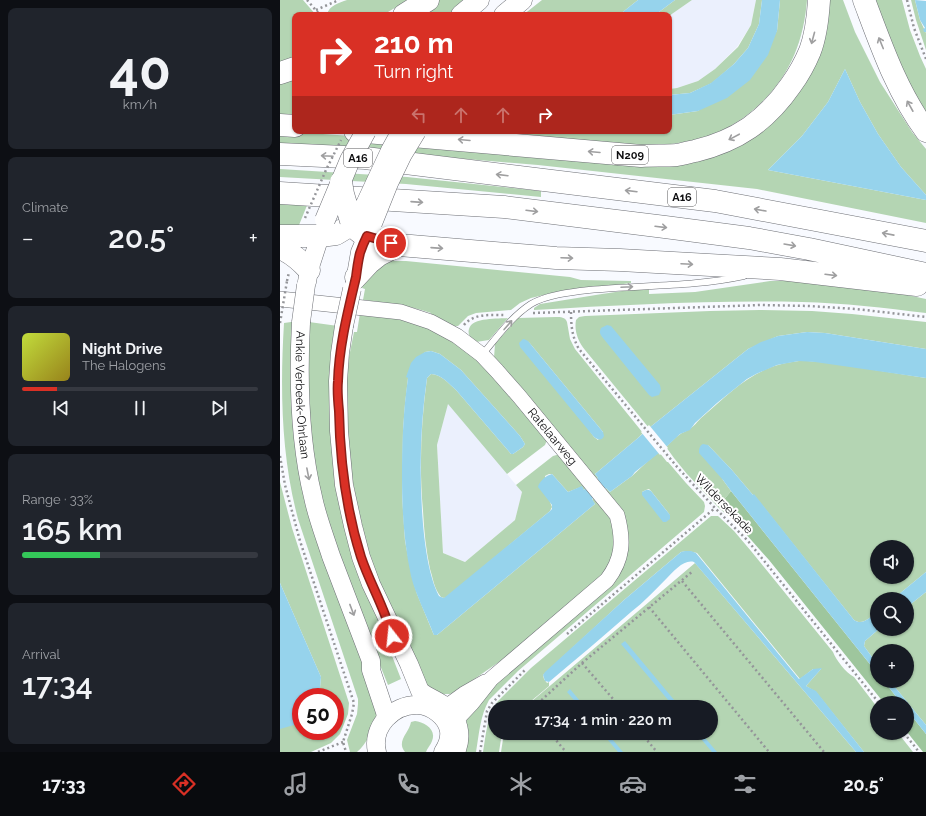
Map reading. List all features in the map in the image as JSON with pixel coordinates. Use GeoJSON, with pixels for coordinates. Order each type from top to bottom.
{"type":"FeatureCollection","features":[{"type":"Feature","properties":{"kind":"highway"},"geometry":{"type":"LineString","coordinates":[[409,12],[428,0]]}},
{"type":"Feature","properties":{"kind":"highway","name":"N209"},"geometry":{"type":"LineString","coordinates":[[389,134],[641,156],[678,155],[707,148],[732,139],[752,126],[768,113],[783,97],[800,72],[810,50],[818,23],[819,0]]}},
{"type":"Feature","properties":{"kind":"highway"},"geometry":{"type":"LineString","coordinates":[[864,0],[896,79],[918,120],[926,131]]}},
{"type":"Feature","properties":{"kind":"highway"},"geometry":{"type":"LineString","coordinates":[[280,73],[292,69]]}},
{"type":"Feature","properties":{"kind":"highway"},"geometry":{"type":"LineString","coordinates":[[280,125],[292,126]]}},
{"type":"Feature","properties":{"kind":"highway"},"geometry":{"type":"LineString","coordinates":[[280,236],[323,228],[336,234],[360,223],[392,151],[409,134]]}},
{"type":"Feature","properties":{"kind":"highway","name":"A16"},"geometry":{"type":"LineString","coordinates":[[280,154],[365,158],[715,201],[926,241]]}},
{"type":"Feature","properties":{"kind":"highway","name":"A16"},"geometry":{"type":"LineString","coordinates":[[341,182],[343,194],[360,223]]}},
{"type":"Feature","properties":{"kind":"highway"},"geometry":{"type":"LineString","coordinates":[[280,193],[504,207],[664,227],[749,238],[926,274]]}},
{"type":"Feature","properties":{"kind":"highway"},"geometry":{"type":"LineString","coordinates":[[360,223],[398,245],[556,258],[780,269],[926,286]]}},
{"type":"Feature","properties":{"kind":"highway"},"geometry":{"type":"LineString","coordinates":[[354,283],[369,263],[398,245]]}},
{"type":"Feature","properties":{"kind":"highway"},"geometry":{"type":"LineString","coordinates":[[280,248],[286,250],[300,260],[308,277]]}},
{"type":"Feature","properties":{"kind":"main road"},"geometry":{"type":"LineString","coordinates":[[465,12],[479,0]]}},
{"type":"Feature","properties":{"kind":"main road"},"geometry":{"type":"LineString","coordinates":[[508,12],[522,0]]}},
{"type":"Feature","properties":{"kind":"main road","name":"Ankie Verbeek-Ohrlaan"},"geometry":{"type":"LineString","coordinates":[[364,134],[350,160],[341,182],[323,228],[308,277],[301,322],[301,414],[305,456],[313,498],[325,538],[371,661],[371,670],[385,712],[390,715]]}},
{"type":"Feature","properties":{"kind":"main road"},"geometry":{"type":"LineString","coordinates":[[360,223],[360,252],[344,326],[338,381],[339,431],[344,485],[361,557],[371,584],[389,622],[398,664],[409,689],[422,700],[424,706],[446,713],[459,730],[459,747],[456,752]]}},
{"type":"Feature","properties":{"kind":"main road"},"geometry":{"type":"LineString","coordinates":[[377,752],[376,738],[381,724],[390,715],[422,700]]}},
{"type":"Feature","properties":{"kind":"main road"},"geometry":{"type":"LineString","coordinates":[[443,752],[449,740],[447,724],[443,718],[446,713]]}},
{"type":"Feature","properties":{"kind":"main road"},"geometry":{"type":"LineString","coordinates":[[388,752],[386,743],[387,737],[394,721],[390,715]]}},
{"type":"Feature","properties":{"kind":"street","name":"Ratelaarweg"},"geometry":{"type":"LineString","coordinates":[[280,299],[406,313],[431,322],[457,336],[482,355],[520,396],[617,515],[622,544],[619,560],[607,580],[491,679],[472,703],[446,713]]}},
{"type":"Feature","properties":{"kind":"lane"},"geometry":{"type":"LineString","coordinates":[[758,274],[780,269]]}},
{"type":"Feature","properties":{"kind":"lane"},"geometry":{"type":"LineString","coordinates":[[482,355],[517,314],[532,304],[549,297],[567,293],[608,288],[728,280],[750,275]]}},
{"type":"Feature","properties":{"kind":"path"},"geometry":{"type":"LineString","coordinates":[[308,0],[316,10],[339,0]]}},
{"type":"Feature","properties":{"kind":"path"},"geometry":{"type":"LineString","coordinates":[[906,0],[914,28],[926,59]]}},
{"type":"Feature","properties":{"kind":"path","name":"Ankie Verbeek-Ohrlaan"},"geometry":{"type":"LineString","coordinates":[[280,323],[287,281]]}},
{"type":"Feature","properties":{"kind":"path","name":"Wildersekade"},"geometry":{"type":"LineString","coordinates":[[873,696],[748,541],[715,508],[666,454],[579,349],[573,335],[571,312],[761,305],[856,309],[926,317]]}},
{"type":"Feature","properties":{"kind":"path"},"geometry":{"type":"LineString","coordinates":[[280,456],[285,486],[300,542],[354,703],[343,742],[346,752]]}},
{"type":"Feature","properties":{"kind":"path"},"geometry":{"type":"LineString","coordinates":[[566,635],[715,508]]}},
{"type":"Feature","properties":{"kind":"path"},"geometry":{"type":"LineString","coordinates":[[542,700],[582,663],[693,571]]}},
{"type":"Feature","properties":{"kind":"path"},"geometry":{"type":"LineString","coordinates":[[682,581],[824,752]]}},
{"type":"Feature","properties":{"kind":"path"},"geometry":{"type":"LineString","coordinates":[[649,608],[769,752]]}},
{"type":"Feature","properties":{"kind":"path"},"geometry":{"type":"LineString","coordinates":[[582,663],[614,700]]}},
{"type":"Feature","properties":{"kind":"path"},"geometry":{"type":"LineString","coordinates":[[480,752],[487,711],[492,703],[530,665]]}},
{"type":"Feature","properties":{"kind":"path"},"geometry":{"type":"LineString","coordinates":[[556,740],[566,752]]}},
{"type":"Feature","properties":{"kind":"path"},"geometry":{"type":"LineString","coordinates":[[647,740],[657,752]]}},
{"type":"Feature","properties":{"kind":"path"},"geometry":{"type":"LineString","coordinates":[[910,740],[919,752]]}},
{"type":"Feature","properties":{"kind":"path"},"geometry":{"type":"LineString","coordinates":[[318,752],[343,742]]}},
{"type":"Feature","properties":{"kind":"shaded area"},"geometry":{"type":"Polygon","coordinates":[[[692,0],[756,0],[751,25],[737,47],[715,69],[698,81],[672,89],[672,14],[692,0]]]}},
{"type":"Feature","properties":{"kind":"shaded area"},"geometry":{"type":"Polygon","coordinates":[[[448,403],[522,492],[515,520],[465,562],[443,553],[437,445],[448,403]]]}},
{"type":"Feature","properties":{"kind":"green space"},"geometry":{"type":"Polygon","coordinates":[[[280,0],[303,0],[313,12],[292,12],[292,57],[280,62],[280,0]]]}},
{"type":"Feature","properties":{"kind":"green space"},"geometry":{"type":"Polygon","coordinates":[[[347,0],[408,0],[388,12],[328,12],[338,3],[347,0]]]}},
{"type":"Feature","properties":{"kind":"green space"},"geometry":{"type":"Polygon","coordinates":[[[437,0],[466,0],[452,12],[418,12],[437,0]]]}},
{"type":"Feature","properties":{"kind":"green space"},"geometry":{"type":"Polygon","coordinates":[[[542,0],[638,0],[623,12],[527,12],[542,0]]]}},
{"type":"Feature","properties":{"kind":"green space"},"geometry":{"type":"Polygon","coordinates":[[[675,0],[692,0],[672,14],[672,12],[659,12],[675,0]]]}},
{"type":"Feature","properties":{"kind":"green space"},"geometry":{"type":"Polygon","coordinates":[[[756,0],[762,0],[759,24],[748,48],[734,64],[712,83],[690,93],[672,95],[672,89],[698,81],[715,69],[738,47],[751,25],[756,0]]]}},
{"type":"Feature","properties":{"kind":"green space"},"geometry":{"type":"Polygon","coordinates":[[[780,0],[807,0],[803,28],[799,42],[781,79],[763,101],[743,118],[722,130],[700,138],[678,143],[655,145],[631,145],[581,141],[521,134],[672,134],[672,115],[698,111],[777,31],[780,0]]]}},
{"type":"Feature","properties":{"kind":"green space"},"geometry":{"type":"Polygon","coordinates":[[[824,0],[843,0],[855,32],[880,82],[912,132],[926,149],[926,195],[901,167],[878,134],[860,102],[845,69],[828,102],[802,136],[768,170],[926,200],[926,223],[757,189],[538,165],[280,144],[280,131],[292,132],[292,134],[323,134],[394,139],[631,162],[771,116],[824,0]]]}},
{"type":"Feature","properties":{"kind":"green space"},"geometry":{"type":"Polygon","coordinates":[[[874,0],[902,0],[910,30],[926,69],[926,115],[907,83],[874,0]]]}},
{"type":"Feature","properties":{"kind":"green space"},"geometry":{"type":"Polygon","coordinates":[[[911,0],[915,0],[920,20],[926,33],[926,50],[916,20],[911,0]]]}},
{"type":"Feature","properties":{"kind":"green space"},"geometry":{"type":"Polygon","coordinates":[[[292,74],[292,115],[280,114],[280,78],[292,74]]]}},
{"type":"Feature","properties":{"kind":"green space"},"geometry":{"type":"Polygon","coordinates":[[[280,169],[407,177],[541,191],[541,197],[406,184],[280,177],[280,169]]]}},
{"type":"Feature","properties":{"kind":"green space"},"geometry":{"type":"Polygon","coordinates":[[[280,202],[308,203],[297,230],[280,228],[280,202]]]}},
{"type":"Feature","properties":{"kind":"green space"},"geometry":{"type":"Polygon","coordinates":[[[389,261],[406,261],[570,277],[581,280],[631,281],[631,283],[548,294],[531,298],[520,303],[511,310],[476,313],[468,316],[458,326],[453,326],[430,316],[431,313],[422,310],[363,300],[365,289],[362,288],[366,278],[389,261]]]}},
{"type":"Feature","properties":{"kind":"green space"},"geometry":{"type":"Polygon","coordinates":[[[770,281],[802,281],[888,291],[926,299],[926,313],[833,303],[802,302],[668,303],[534,310],[534,308],[540,304],[629,290],[649,289],[649,294],[695,292],[770,281]]]}},
{"type":"Feature","properties":{"kind":"green space"},"geometry":{"type":"Polygon","coordinates":[[[760,310],[812,311],[926,322],[926,349],[825,333],[807,332],[778,336],[748,349],[649,428],[585,350],[580,343],[576,332],[576,320],[579,317],[585,316],[760,310]]]}},
{"type":"Feature","properties":{"kind":"green space"},"geometry":{"type":"Polygon","coordinates":[[[360,313],[398,318],[427,327],[473,354],[547,440],[545,445],[507,474],[448,404],[437,445],[443,553],[465,562],[515,520],[522,492],[516,485],[553,456],[560,454],[587,488],[584,490],[581,487],[568,492],[552,474],[545,476],[552,507],[550,511],[447,597],[441,597],[435,587],[426,548],[422,494],[421,444],[427,378],[431,374],[435,374],[448,382],[511,454],[523,447],[525,444],[520,436],[461,370],[440,354],[431,351],[425,352],[408,378],[403,430],[402,495],[405,541],[412,577],[417,594],[434,635],[437,635],[595,504],[592,500],[595,497],[611,520],[613,527],[614,551],[605,572],[509,655],[457,691],[450,694],[440,694],[426,687],[386,603],[364,538],[348,458],[345,380],[354,332],[357,332],[360,313]]]}},
{"type":"Feature","properties":{"kind":"green space"},"geometry":{"type":"Polygon","coordinates":[[[558,317],[565,319],[567,322],[570,339],[575,349],[643,433],[595,474],[598,478],[596,480],[494,358],[495,344],[518,318],[558,317]],[[528,341],[594,437],[598,440],[603,432],[528,341]]]}},
{"type":"Feature","properties":{"kind":"green space"},"geometry":{"type":"Polygon","coordinates":[[[508,318],[489,340],[476,342],[469,335],[469,329],[475,322],[486,319],[508,318]]]}},
{"type":"Feature","properties":{"kind":"green space"},"geometry":{"type":"Polygon","coordinates":[[[293,322],[292,403],[376,709],[376,716],[372,730],[364,745],[357,752],[350,752],[347,740],[357,714],[358,699],[298,519],[288,471],[283,422],[282,372],[284,323],[293,322]]]}},
{"type":"Feature","properties":{"kind":"green space"},"geometry":{"type":"Polygon","coordinates":[[[309,322],[338,326],[332,376],[373,607],[401,679],[388,685],[365,628],[324,515],[306,414],[309,322]]]}},
{"type":"Feature","properties":{"kind":"green space"},"geometry":{"type":"Polygon","coordinates":[[[799,361],[808,361],[926,378],[926,572],[914,582],[914,540],[870,540],[870,584],[911,584],[902,592],[870,592],[870,617],[863,621],[857,622],[854,620],[754,495],[708,445],[723,480],[731,491],[718,507],[687,474],[666,447],[679,435],[689,430],[734,389],[756,374],[769,368],[799,361]]]}},
{"type":"Feature","properties":{"kind":"green space"},"geometry":{"type":"Polygon","coordinates":[[[659,452],[704,502],[704,512],[518,671],[488,700],[479,732],[476,752],[463,752],[466,722],[474,707],[624,560],[604,490],[606,488],[610,492],[632,476],[659,452]],[[649,489],[642,492],[670,515],[649,489]]]}},
{"type":"Feature","properties":{"kind":"green space"},"geometry":{"type":"Polygon","coordinates":[[[280,482],[292,528],[349,703],[348,714],[344,724],[344,688],[320,688],[321,677],[280,583],[280,482]]]}},
{"type":"Feature","properties":{"kind":"green space"},"geometry":{"type":"Polygon","coordinates":[[[731,491],[870,664],[870,686],[769,560],[737,524],[718,507],[731,491]]]}},
{"type":"Feature","properties":{"kind":"green space"},"geometry":{"type":"Polygon","coordinates":[[[711,516],[718,516],[734,531],[751,551],[833,652],[836,659],[848,673],[854,677],[870,698],[870,740],[904,740],[913,752],[864,752],[816,692],[806,686],[821,669],[813,669],[800,679],[697,553],[688,551],[681,552],[624,600],[543,675],[547,683],[549,682],[549,686],[532,700],[499,700],[531,668],[711,516]]]}},
{"type":"Feature","properties":{"kind":"green space"},"geometry":{"type":"Polygon","coordinates":[[[695,563],[856,752],[501,752],[503,740],[718,740],[718,700],[533,700],[695,563]]]}},
{"type":"Feature","properties":{"kind":"green space"},"geometry":{"type":"Polygon","coordinates":[[[926,592],[926,725],[914,710],[914,696],[902,696],[896,688],[914,688],[914,644],[870,644],[870,654],[864,646],[865,641],[871,636],[914,636],[914,601],[926,592]]]}},
{"type":"Feature","properties":{"kind":"green space"},"geometry":{"type":"Polygon","coordinates":[[[280,619],[299,688],[292,688],[292,740],[334,740],[331,743],[311,752],[280,752],[280,619]]]}},
{"type":"Feature","properties":{"kind":"green space"},"geometry":{"type":"Polygon","coordinates":[[[872,688],[889,688],[896,696],[878,696],[872,688]]]}},
{"type":"Feature","properties":{"kind":"green space"},"geometry":{"type":"Polygon","coordinates":[[[914,719],[926,734],[926,752],[923,752],[913,740],[914,719]]]}},
{"type":"Feature","properties":{"kind":"green space"},"geometry":{"type":"Polygon","coordinates":[[[415,721],[429,727],[433,733],[433,737],[426,752],[405,752],[403,748],[402,741],[411,722],[415,721]]]}},
{"type":"Feature","properties":{"kind":"green space"},"geometry":{"type":"Polygon","coordinates":[[[488,723],[488,740],[501,740],[499,752],[483,752],[488,723]]]}},
{"type":"Feature","properties":{"kind":"water"},"geometry":{"type":"Polygon","coordinates":[[[638,0],[675,0],[659,12],[623,12],[638,0]]]}},
{"type":"Feature","properties":{"kind":"water"},"geometry":{"type":"Polygon","coordinates":[[[762,0],[780,0],[777,31],[768,55],[750,80],[727,98],[698,111],[672,115],[672,95],[690,93],[711,83],[734,64],[748,48],[759,24],[762,0]]]}},
{"type":"Feature","properties":{"kind":"water"},"geometry":{"type":"Polygon","coordinates":[[[915,0],[926,1],[926,32],[924,32],[923,29],[925,28],[920,20],[915,0]]]}},
{"type":"Feature","properties":{"kind":"water"},"geometry":{"type":"Polygon","coordinates":[[[845,69],[860,102],[878,134],[901,167],[926,195],[926,200],[768,170],[802,136],[828,102],[845,69]]]}},
{"type":"Feature","properties":{"kind":"water"},"geometry":{"type":"Polygon","coordinates":[[[607,325],[611,326],[660,385],[661,390],[659,395],[652,397],[649,395],[602,337],[600,332],[601,328],[607,325]]]}},
{"type":"Feature","properties":{"kind":"water"},"geometry":{"type":"Polygon","coordinates":[[[807,332],[825,333],[926,349],[926,378],[799,361],[777,365],[756,374],[747,379],[717,403],[695,423],[690,430],[680,434],[632,476],[610,492],[606,488],[592,499],[595,504],[437,635],[434,635],[418,598],[411,576],[405,540],[403,515],[402,454],[408,378],[406,377],[411,363],[416,357],[425,352],[431,351],[440,354],[461,370],[520,436],[525,444],[523,447],[511,454],[448,382],[435,374],[431,374],[427,378],[421,451],[423,524],[430,571],[439,596],[444,598],[552,509],[552,505],[538,487],[545,477],[552,474],[568,492],[582,486],[584,490],[598,478],[595,474],[649,428],[748,349],[761,342],[778,336],[807,332]]]}},
{"type":"Feature","properties":{"kind":"water"},"geometry":{"type":"Polygon","coordinates":[[[523,339],[528,341],[603,432],[604,436],[602,439],[594,437],[520,347],[519,343],[523,339]]]}},
{"type":"Feature","properties":{"kind":"water"},"geometry":{"type":"Polygon","coordinates":[[[702,445],[708,445],[753,495],[754,494],[854,620],[860,622],[870,617],[871,636],[865,641],[864,646],[870,654],[870,664],[723,480],[699,453],[699,449],[702,445]]]}},
{"type":"Feature","properties":{"kind":"water"},"geometry":{"type":"Polygon","coordinates":[[[646,490],[651,491],[670,515],[670,519],[666,522],[663,522],[642,495],[642,492],[646,490]]]}},
{"type":"Feature","properties":{"kind":"water"},"geometry":{"type":"Polygon","coordinates":[[[685,551],[696,553],[799,679],[813,669],[822,668],[806,686],[816,691],[864,752],[856,752],[694,562],[687,562],[679,566],[649,596],[600,639],[549,682],[545,681],[543,675],[545,672],[624,600],[681,552],[685,551]]]}},
{"type":"Feature","properties":{"kind":"water"},"geometry":{"type":"Polygon","coordinates":[[[926,572],[926,592],[914,601],[914,592],[902,592],[911,584],[914,584],[914,582],[926,572]]]}},
{"type":"Feature","properties":{"kind":"water"},"geometry":{"type":"Polygon","coordinates":[[[280,583],[321,677],[320,688],[292,688],[292,726],[280,729],[280,583]]]}},
{"type":"Feature","properties":{"kind":"water"},"geometry":{"type":"Polygon","coordinates":[[[625,641],[674,700],[668,700],[621,644],[625,641]]]}},
{"type":"Feature","properties":{"kind":"water"},"geometry":{"type":"Polygon","coordinates":[[[889,688],[896,688],[902,696],[896,696],[889,688]]]}},
{"type":"Feature","properties":{"kind":"water"},"geometry":{"type":"Polygon","coordinates":[[[570,689],[579,700],[574,700],[567,692],[570,689]]]}},
{"type":"Feature","properties":{"kind":"water"},"geometry":{"type":"Polygon","coordinates":[[[914,710],[926,725],[926,734],[914,719],[914,710]]]}},
{"type":"Feature","properties":{"kind":"water"},"geometry":{"type":"Polygon","coordinates":[[[608,740],[613,740],[623,752],[618,752],[608,740]]]}},
{"type":"Feature","properties":{"kind":"water"},"geometry":{"type":"Polygon","coordinates":[[[702,740],[707,740],[717,752],[712,752],[702,740]]]}},
{"type":"Feature","properties":{"kind":"pier"},"geometry":{"type":"Polygon","coordinates":[[[649,425],[668,448],[660,455],[641,432],[649,425]]]}},
{"type":"Feature","properties":{"kind":"route"},"geometry":{"type":"LineString","coordinates":[[391,243],[367,236],[360,252],[356,277],[344,326],[338,381],[339,431],[344,485],[361,557],[371,584],[389,622],[392,636]]}}]}
